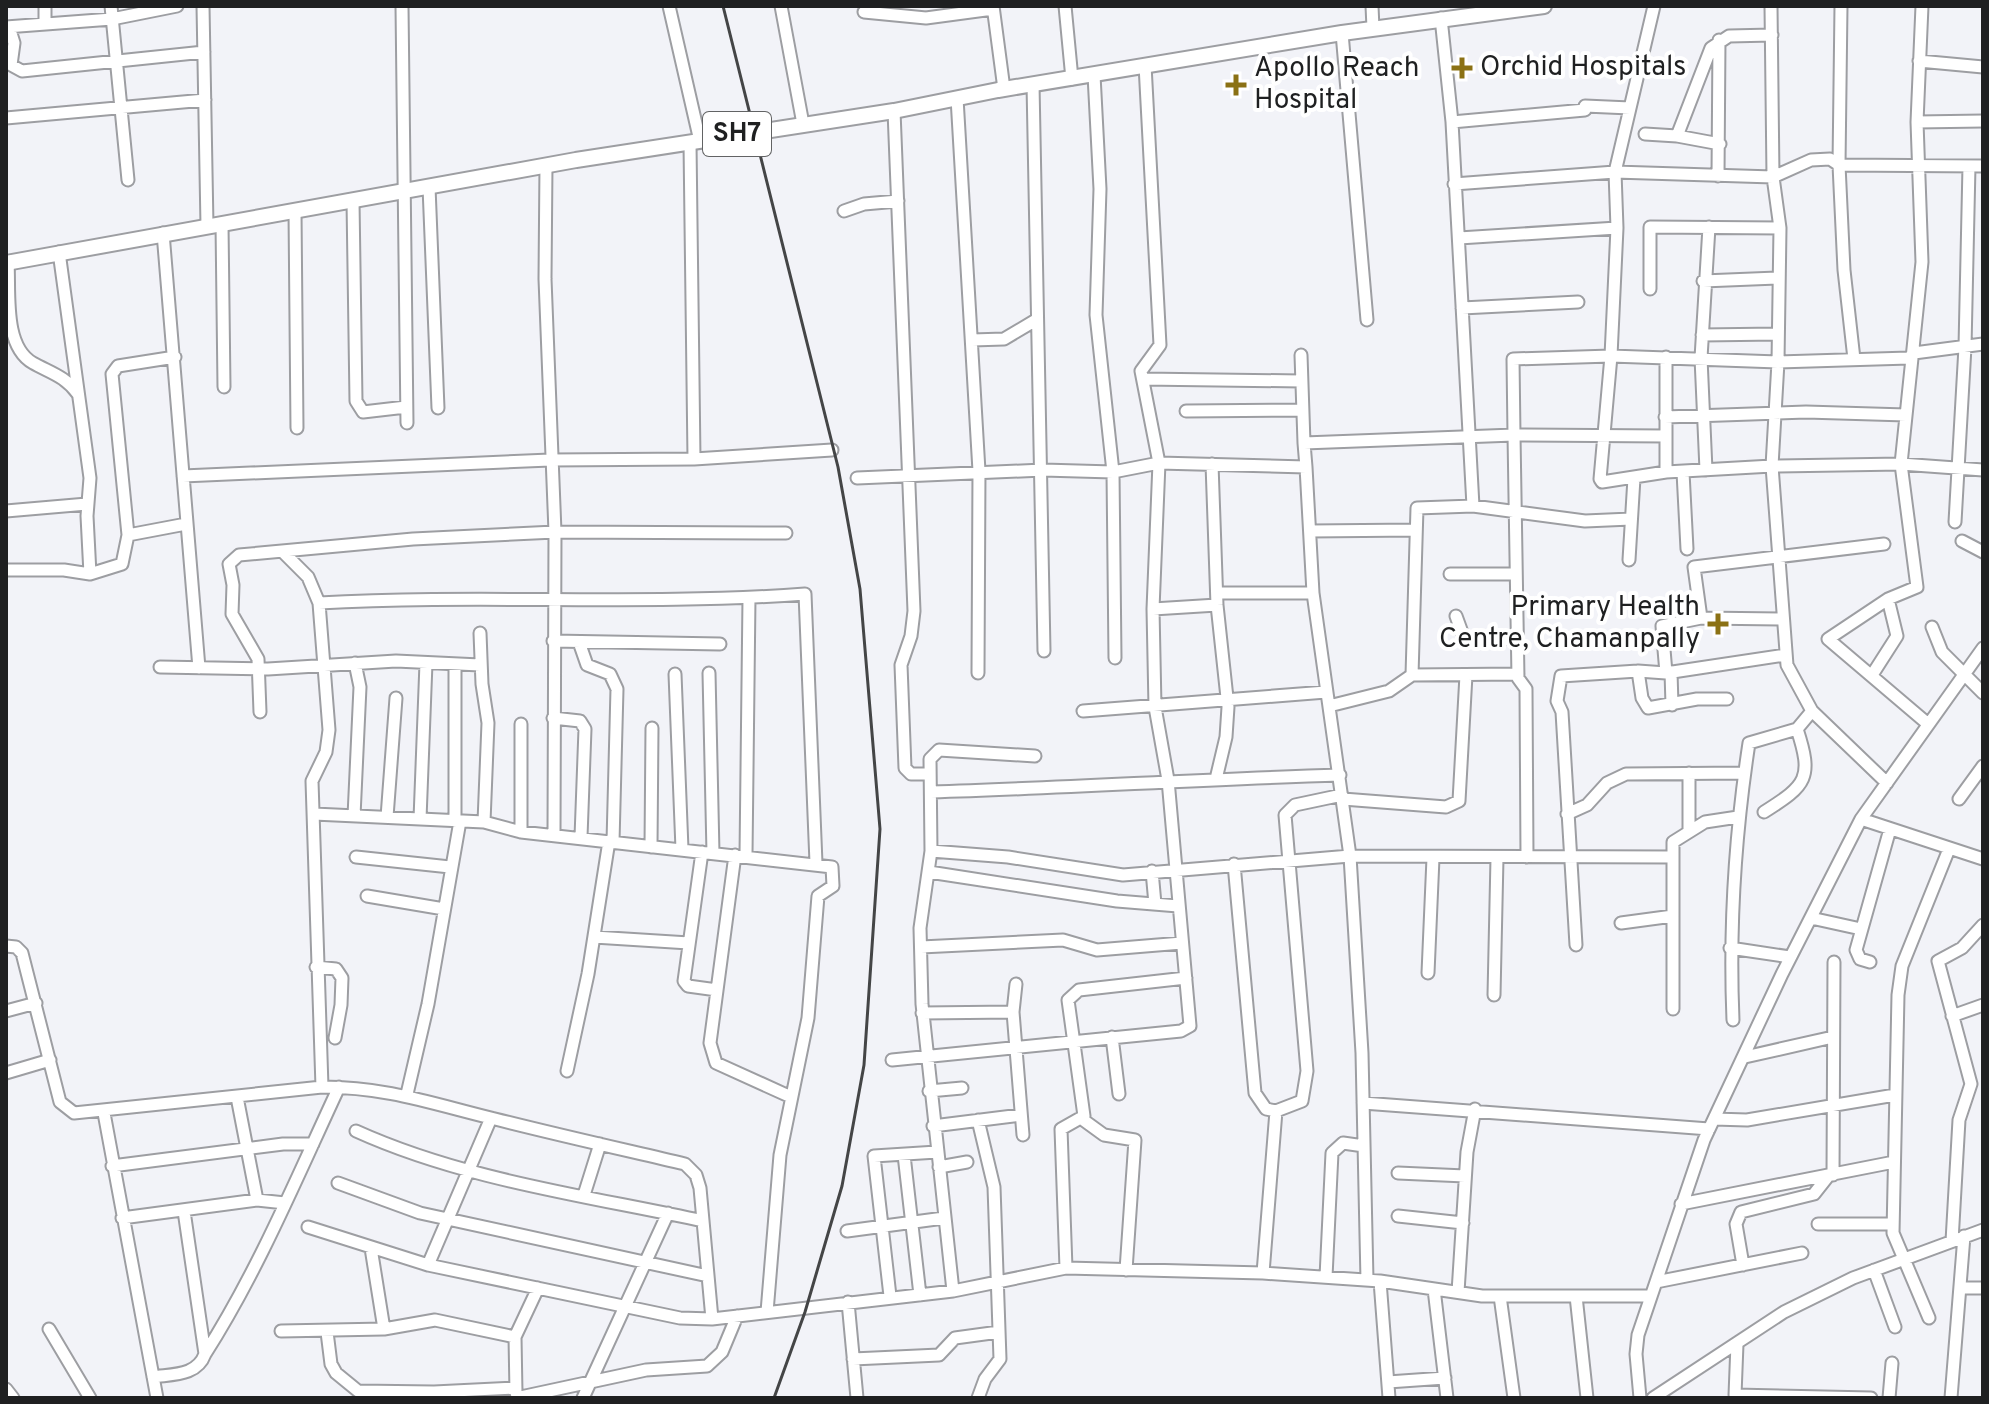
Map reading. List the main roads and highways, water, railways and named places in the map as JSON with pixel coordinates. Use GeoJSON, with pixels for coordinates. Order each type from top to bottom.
{"type":"FeatureCollection","features":[{"type":"Feature","properties":{"kind":"main road","name":"SH7"},"geometry":{"type":"LineString","coordinates":[[7,263],[546,165],[894,111],[1004,89],[1445,14],[1476,10],[1498,15],[1544,6]]}},
{"type":"Feature","properties":{"kind":"railway"},"geometry":{"type":"LineString","coordinates":[[723,6],[838,467],[860,589],[880,829],[864,1065],[842,1186],[805,1312],[774,1398]]}},
{"type":"Feature","properties":{"kind":"place","name":"Orchid Hospitals"},"geometry":{"type":"Point","coordinates":[1462,68]}},
{"type":"Feature","properties":{"kind":"place","name":"Apollo Reach Hospital"},"geometry":{"type":"Point","coordinates":[1236,85]}},
{"type":"Feature","properties":{"kind":"place","name":"Primary Health Centre, Chamanpally"},"geometry":{"type":"Point","coordinates":[1718,624]}}]}
